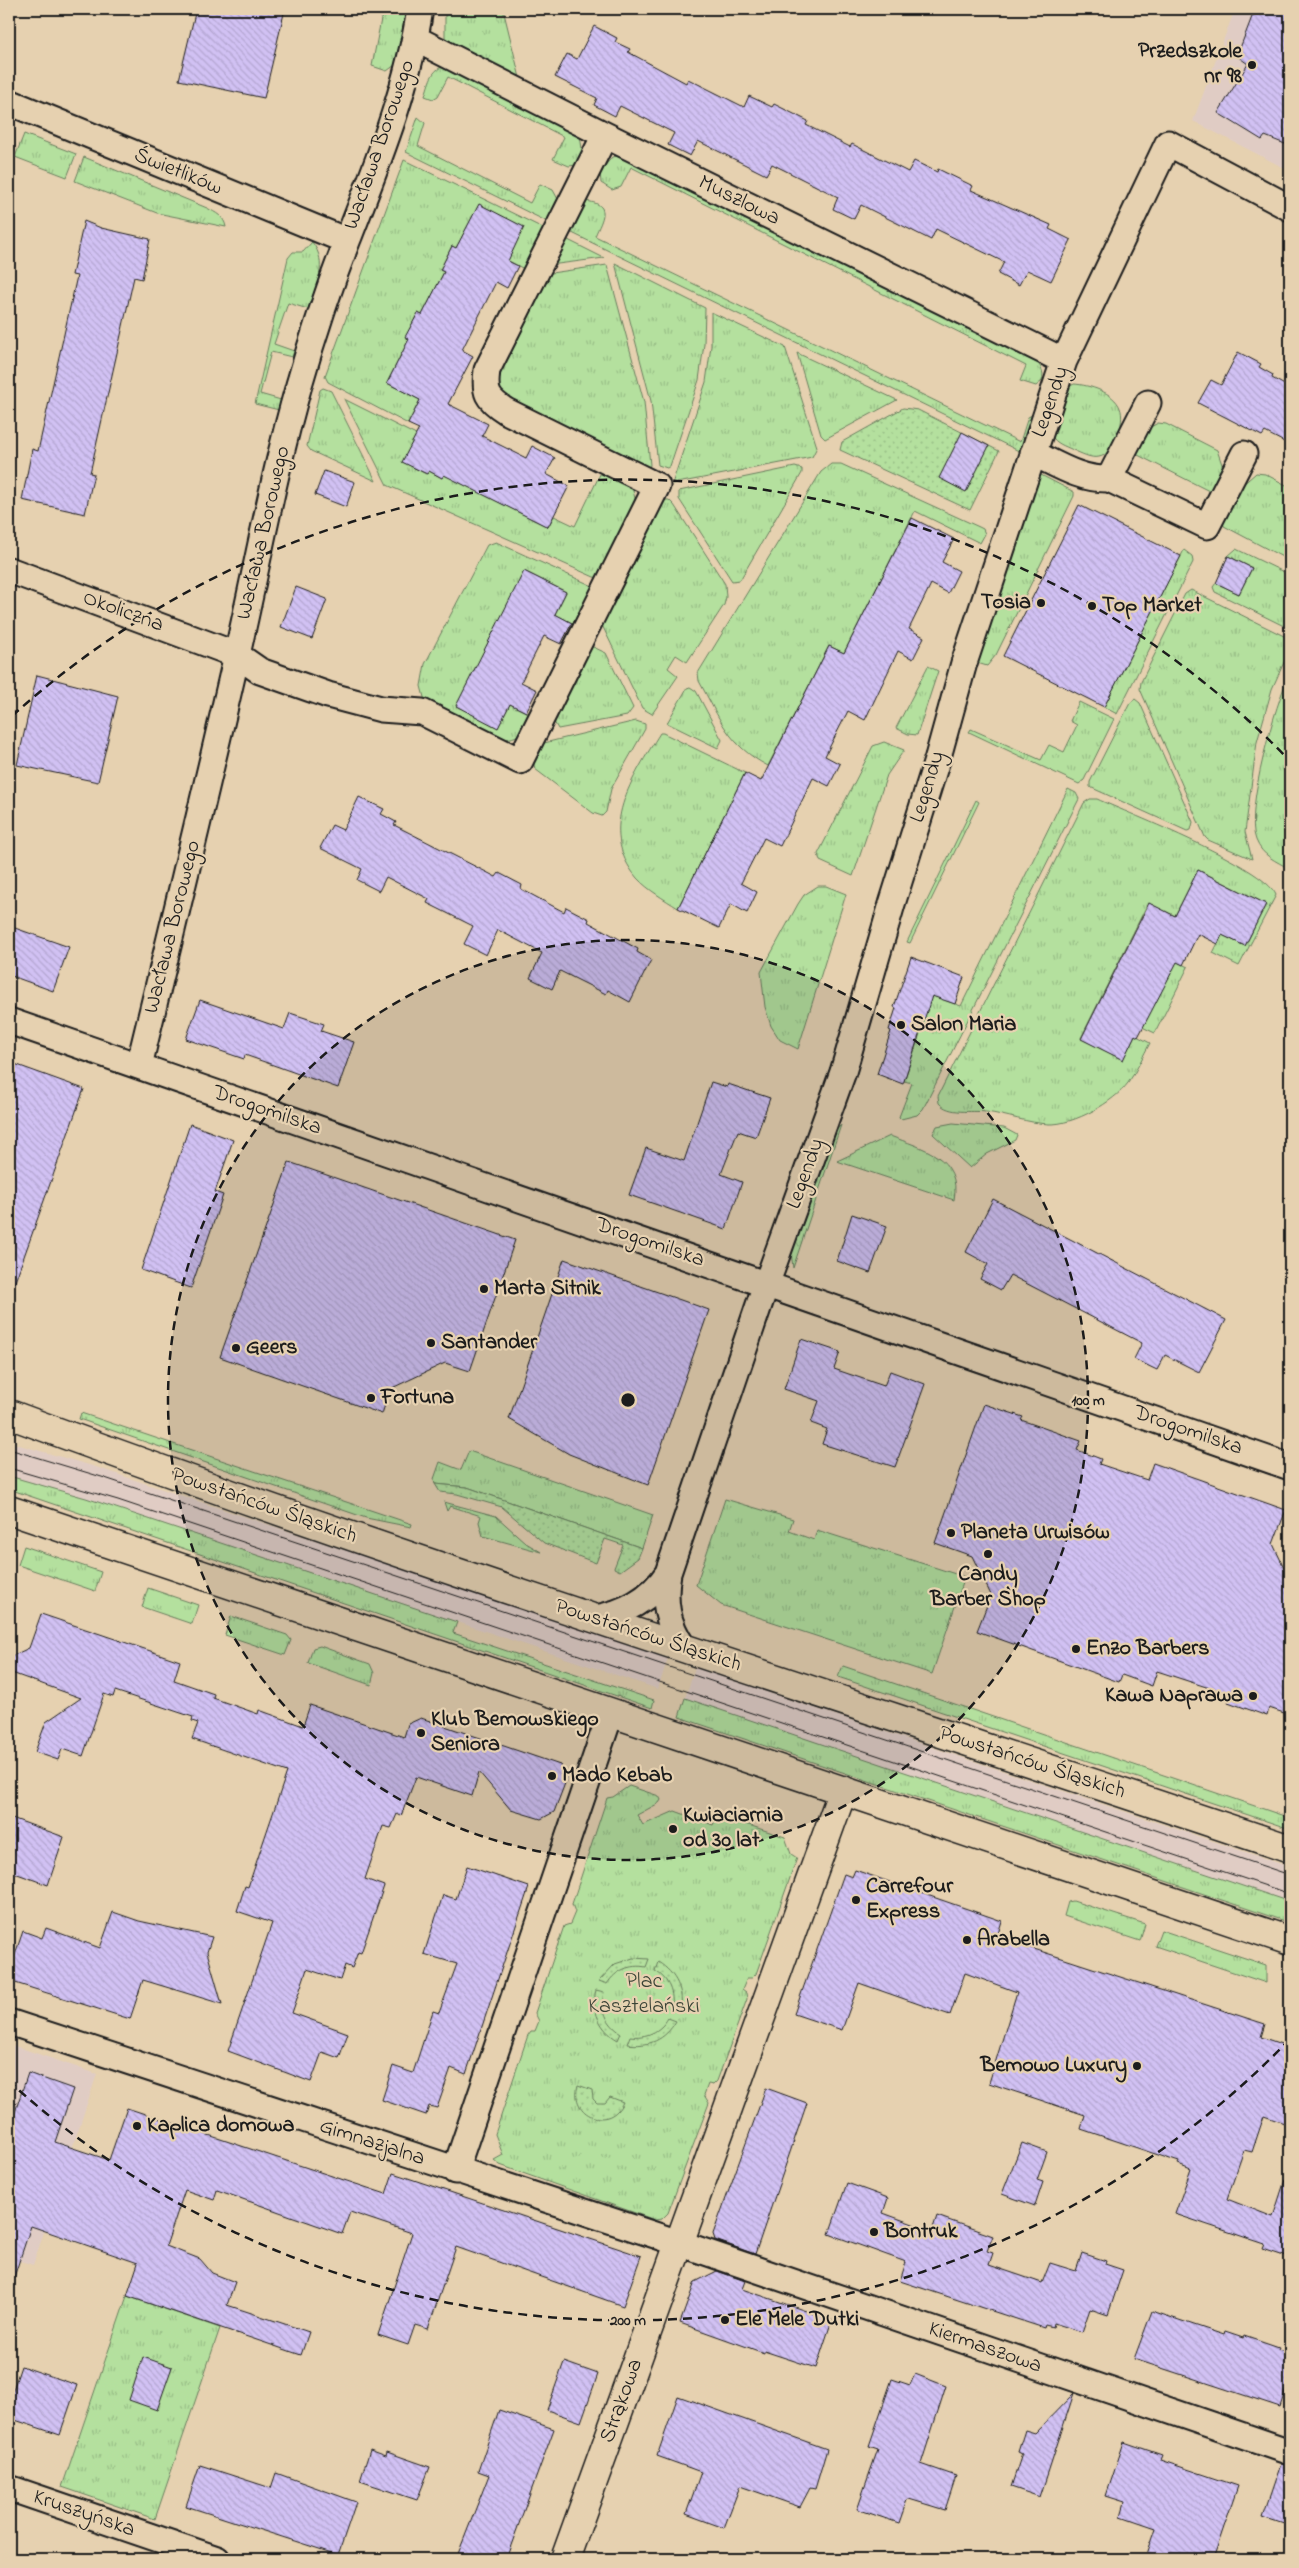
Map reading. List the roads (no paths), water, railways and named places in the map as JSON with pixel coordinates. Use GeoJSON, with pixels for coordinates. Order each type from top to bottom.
{"type":"FeatureCollection","features":[{"type":"Feature","properties":{"kind":"main road","name":"Powstańców Śląskich"},"geometry":{"type":"LineString","coordinates":[[9,1414],[152,1467],[594,1618],[1290,1849]]}},
{"type":"Feature","properties":{"kind":"main road"},"geometry":{"type":"LineString","coordinates":[[9,1510],[1290,1941]]}},
{"type":"Feature","properties":{"kind":"main road"},"geometry":{"type":"LineString","coordinates":[[679,2243],[843,1790]]}},
{"type":"Feature","properties":{"kind":"main road","name":"Strąkowa"},"geometry":{"type":"LineString","coordinates":[[565,2559],[679,2243]]}},
{"type":"Feature","properties":{"kind":"street","name":"Wacława Borowego"},"geometry":{"type":"LineString","coordinates":[[139,1066],[237,656],[274,483],[298,386],[323,306],[374,172],[416,39],[420,9]]}},
{"type":"Feature","properties":{"kind":"street","name":"Muszlowa"},"geometry":{"type":"LineString","coordinates":[[416,39],[605,135],[1064,361]]}},
{"type":"Feature","properties":{"kind":"street","name":"Świetlików"},"geometry":{"type":"LineString","coordinates":[[9,102],[347,241]]}},
{"type":"Feature","properties":{"kind":"street","name":"Okoliczna"},"geometry":{"type":"LineString","coordinates":[[9,570],[237,656],[260,671],[328,695],[381,709],[422,712],[520,761],[657,486],[506,411],[492,402],[485,386],[486,370],[605,135]]}},
{"type":"Feature","properties":{"kind":"street","name":"Legendy"},"geometry":{"type":"LineString","coordinates":[[684,1647],[675,1634],[667,1614],[665,1591],[668,1573],[766,1284],[844,1072],[938,757],[964,663],[1064,361],[1168,143],[1290,208]]}},
{"type":"Feature","properties":{"kind":"street"},"geometry":{"type":"LineString","coordinates":[[1109,480],[1148,403]]}},
{"type":"Feature","properties":{"kind":"street"},"geometry":{"type":"LineString","coordinates":[[1033,453],[1092,480],[1109,480],[1208,526],[1244,454]]}},
{"type":"Feature","properties":{"kind":"street","name":"Drogomilska"},"geometry":{"type":"LineString","coordinates":[[9,1021],[1290,1467]]}},
{"type":"Feature","properties":{"kind":"street","name":"Legendy"},"geometry":{"type":"LineString","coordinates":[[594,1618],[625,1611],[652,1592],[668,1573]]}},
{"type":"Feature","properties":{"kind":"street"},"geometry":{"type":"LineString","coordinates":[[455,2170],[612,1712]]}},
{"type":"Feature","properties":{"kind":"street","name":"Gimnazjalna"},"geometry":{"type":"LineString","coordinates":[[9,2022],[679,2243]]}},
{"type":"Feature","properties":{"kind":"street","name":"Kiermaszowa"},"geometry":{"type":"LineString","coordinates":[[679,2243],[1290,2452]]}},
{"type":"Feature","properties":{"kind":"street","name":"Kruszyńska"},"geometry":{"type":"LineString","coordinates":[[9,2488],[217,2559]]}},
{"type":"Feature","properties":{"kind":"tram line"},"geometry":{"type":"LineString","coordinates":[[9,1449],[105,1478],[1290,1875]]}},
{"type":"Feature","properties":{"kind":"tram line"},"geometry":{"type":"LineString","coordinates":[[9,1468],[118,1500],[1290,1894]]}},
{"type":"Feature","properties":{"kind":"place","name":"Przedszkole nr 98"},"geometry":{"type":"Point","coordinates":[1252,65]}},
{"type":"Feature","properties":{"kind":"place","name":"Tosia"},"geometry":{"type":"Point","coordinates":[1041,603]}},
{"type":"Feature","properties":{"kind":"place","name":"Top Market"},"geometry":{"type":"Point","coordinates":[1092,606]}},
{"type":"Feature","properties":{"kind":"place","name":"Salon Maria"},"geometry":{"type":"Point","coordinates":[901,1025]}},
{"type":"Feature","properties":{"kind":"place","name":"Marta Sitnik"},"geometry":{"type":"Point","coordinates":[484,1289]}},
{"type":"Feature","properties":{"kind":"place","name":"Santander"},"geometry":{"type":"Point","coordinates":[431,1343]}},
{"type":"Feature","properties":{"kind":"place","name":"Geers"},"geometry":{"type":"Point","coordinates":[236,1348]}},
{"type":"Feature","properties":{"kind":"place","name":"Fortuna"},"geometry":{"type":"Point","coordinates":[371,1398]}},
{"type":"Feature","properties":{"kind":"place","name":"Planeta Urwisów"},"geometry":{"type":"Point","coordinates":[951,1533]}},
{"type":"Feature","properties":{"kind":"place","name":"Candy Barber Shop"},"geometry":{"type":"Point","coordinates":[988,1554]}},
{"type":"Feature","properties":{"kind":"place","name":"Enzo Barbers"},"geometry":{"type":"Point","coordinates":[1076,1649]}},
{"type":"Feature","properties":{"kind":"place","name":"Kawa Naprawa"},"geometry":{"type":"Point","coordinates":[1253,1696]}},
{"type":"Feature","properties":{"kind":"place","name":"Klub Bemowskiego Seniora"},"geometry":{"type":"Point","coordinates":[421,1733]}},
{"type":"Feature","properties":{"kind":"place","name":"Mado Kebab"},"geometry":{"type":"Point","coordinates":[552,1776]}},
{"type":"Feature","properties":{"kind":"place","name":"Kwiaciarnia od 30 lat"},"geometry":{"type":"Point","coordinates":[673,1829]}},
{"type":"Feature","properties":{"kind":"place","name":"Carrefour Express"},"geometry":{"type":"Point","coordinates":[856,1900]}},
{"type":"Feature","properties":{"kind":"place","name":"Arabella"},"geometry":{"type":"Point","coordinates":[967,1940]}},
{"type":"Feature","properties":{"kind":"place","name":"Bemowo Luxury"},"geometry":{"type":"Point","coordinates":[1137,2066]}},
{"type":"Feature","properties":{"kind":"place","name":"Kaplica domowa"},"geometry":{"type":"Point","coordinates":[137,2126]}},
{"type":"Feature","properties":{"kind":"place","name":"Bontruk"},"geometry":{"type":"Point","coordinates":[874,2232]}},
{"type":"Feature","properties":{"kind":"place","name":"Ele Mele Dutki"},"geometry":{"type":"Point","coordinates":[725,2320]}},
{"type":"Feature","properties":{"kind":"park label","name":"Plac Kasztelański"},"geometry":{"type":"Point","coordinates":[644,1994]}}]}
